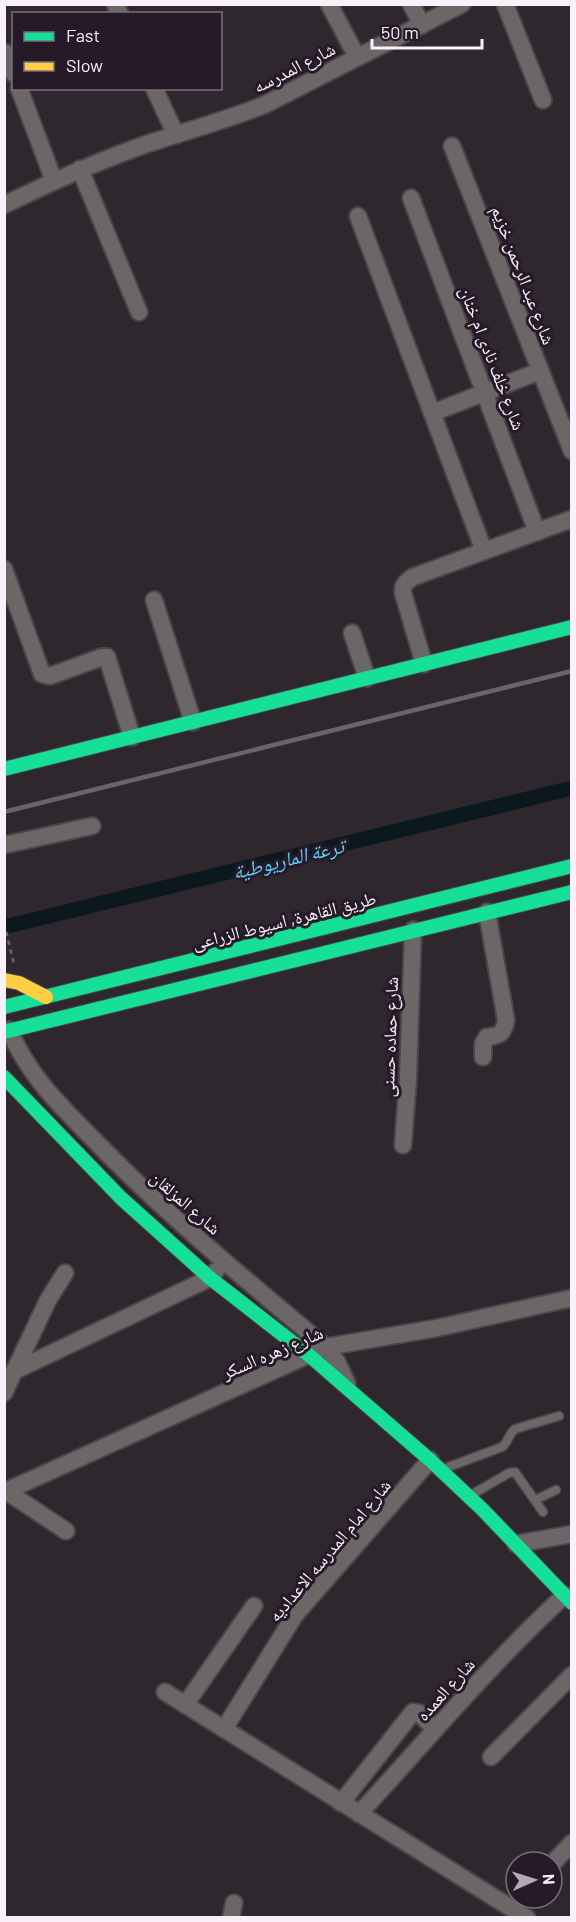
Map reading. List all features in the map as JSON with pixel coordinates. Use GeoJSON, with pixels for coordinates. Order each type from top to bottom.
{"type":"FeatureCollection","features":[{"type":"Feature","properties":{"kind":"main road"},"geometry":{"type":"LineString","coordinates":[[4,769],[572,627]]}},
{"type":"Feature","properties":{"kind":"main road","name":"طريق القاهرة, اسيوط الزراعى"},"geometry":{"type":"LineString","coordinates":[[4,1006],[572,866]]}},
{"type":"Feature","properties":{"kind":"main road"},"geometry":{"type":"LineString","coordinates":[[7,1031],[572,891]]}},
{"type":"Feature","properties":{"kind":"main road"},"geometry":{"type":"LineString","coordinates":[[4,980],[19,983],[46,997],[56,1018]]}},
{"type":"Feature","properties":{"kind":"main road","name":"شارع المزلقان"},"geometry":{"type":"LineString","coordinates":[[5,1078],[121,1198],[210,1278],[310,1356],[435,1465],[516,1544],[568,1599]]}},
{"type":"Feature","properties":{"kind":"street"},"geometry":{"type":"LineString","coordinates":[[329,4],[357,57]]}},
{"type":"Feature","properties":{"kind":"street"},"geometry":{"type":"LineString","coordinates":[[411,4],[422,25]]}},
{"type":"Feature","properties":{"kind":"street","name":"شارع المدرسه"},"geometry":{"type":"LineString","coordinates":[[4,205],[80,169],[264,105],[462,4]]}},
{"type":"Feature","properties":{"kind":"street"},"geometry":{"type":"LineString","coordinates":[[505,4],[543,100]]}},
{"type":"Feature","properties":{"kind":"street"},"geometry":{"type":"LineString","coordinates":[[6,53],[12,69]]}},
{"type":"Feature","properties":{"kind":"street"},"geometry":{"type":"LineString","coordinates":[[20,90],[54,180]]}},
{"type":"Feature","properties":{"kind":"street"},"geometry":{"type":"LineString","coordinates":[[155,90],[176,135]]}},
{"type":"Feature","properties":{"kind":"street","name":"شارع عبد الرحمن خزيم"},"geometry":{"type":"LineString","coordinates":[[452,146],[572,451]]}},
{"type":"Feature","properties":{"kind":"street"},"geometry":{"type":"LineString","coordinates":[[80,169],[139,312]]}},
{"type":"Feature","properties":{"kind":"street","name":"شارع خلف نادى ام خنان"},"geometry":{"type":"LineString","coordinates":[[411,198],[537,532]]}},
{"type":"Feature","properties":{"kind":"street"},"geometry":{"type":"LineString","coordinates":[[358,216],[484,551]]}},
{"type":"Feature","properties":{"kind":"street"},"geometry":{"type":"LineString","coordinates":[[432,413],[540,371]]}},
{"type":"Feature","properties":{"kind":"street"},"geometry":{"type":"LineString","coordinates":[[424,664],[402,588],[405,583],[412,577],[572,519]]}},
{"type":"Feature","properties":{"kind":"street"},"geometry":{"type":"LineString","coordinates":[[4,569],[42,674],[50,676],[107,657],[132,737]]}},
{"type":"Feature","properties":{"kind":"street"},"geometry":{"type":"LineString","coordinates":[[154,600],[193,722]]}},
{"type":"Feature","properties":{"kind":"street"},"geometry":{"type":"LineString","coordinates":[[352,633],[367,678]]}},
{"type":"Feature","properties":{"kind":"street"},"geometry":{"type":"LineString","coordinates":[[4,845],[92,826]]}},
{"type":"Feature","properties":{"kind":"street"},"geometry":{"type":"LineString","coordinates":[[483,1057],[483,1044],[487,1037],[499,1036],[505,1030],[506,1020],[487,912]]}},
{"type":"Feature","properties":{"kind":"street","name":"شارع حماده حسنى"},"geometry":{"type":"LineString","coordinates":[[403,1145],[408,1079],[412,930]]}},
{"type":"Feature","properties":{"kind":"street","name":"شارع المزلقان"},"geometry":{"type":"LineString","coordinates":[[7,1031],[46,1090],[135,1183],[327,1347],[337,1362],[349,1389]]}},
{"type":"Feature","properties":{"kind":"street"},"geometry":{"type":"LineString","coordinates":[[5,1078],[28,1066]]}},
{"type":"Feature","properties":{"kind":"street"},"geometry":{"type":"LineString","coordinates":[[121,1198],[135,1183]]}},
{"type":"Feature","properties":{"kind":"street"},"geometry":{"type":"LineString","coordinates":[[14,1371],[210,1278],[225,1261]]}},
{"type":"Feature","properties":{"kind":"street"},"geometry":{"type":"LineString","coordinates":[[4,1393],[48,1300],[65,1273]]}},
{"type":"Feature","properties":{"kind":"street","name":"شارع زهره السكر"},"geometry":{"type":"LineString","coordinates":[[5,1491],[327,1347],[437,1328],[572,1298]]}},
{"type":"Feature","properties":{"kind":"street","name":"شارع امام المدرسه الاعداديه"},"geometry":{"type":"LineString","coordinates":[[224,1729],[295,1615],[435,1465]]}},
{"type":"Feature","properties":{"kind":"street"},"geometry":{"type":"LineString","coordinates":[[5,1491],[66,1531]]}},
{"type":"Feature","properties":{"kind":"street"},"geometry":{"type":"LineString","coordinates":[[516,1544],[572,1534]]}},
{"type":"Feature","properties":{"kind":"street","name":"شارع العمده"},"geometry":{"type":"LineString","coordinates":[[359,1814],[524,1633],[568,1599]]}},
{"type":"Feature","properties":{"kind":"street"},"geometry":{"type":"LineString","coordinates":[[185,1705],[254,1606]]}},
{"type":"Feature","properties":{"kind":"street"},"geometry":{"type":"LineString","coordinates":[[491,1757],[572,1675]]}},
{"type":"Feature","properties":{"kind":"street"},"geometry":{"type":"LineString","coordinates":[[165,1692],[359,1814],[504,1896]]}},
{"type":"Feature","properties":{"kind":"street"},"geometry":{"type":"LineString","coordinates":[[341,1803],[413,1712],[419,1713],[435,1729]]}},
{"type":"Feature","properties":{"kind":"lane"},"geometry":{"type":"LineString","coordinates":[[435,1465],[502,1447],[515,1429],[559,1416]]}},
{"type":"Feature","properties":{"kind":"lane"},"geometry":{"type":"LineString","coordinates":[[468,1497],[512,1472],[517,1473],[543,1512]]}},
{"type":"Feature","properties":{"kind":"lane"},"geometry":{"type":"LineString","coordinates":[[535,1500],[556,1490]]}},
{"type":"Feature","properties":{"kind":"path"},"geometry":{"type":"LineString","coordinates":[[4,924],[12,955]]}},
{"type":"Feature","properties":{"kind":"waterway","name":"ترعة الماريوطية"},"geometry":{"type":"LineString","coordinates":[[4,927],[572,788]]}},
{"type":"Feature","properties":{"kind":"railway"},"geometry":{"type":"LineString","coordinates":[[4,812],[572,671]]}},
{"type":"Feature","properties":{"kind":"traffic: fast"},"geometry":{"type":"LineString","coordinates":[[4,769],[572,627]]}},
{"type":"Feature","properties":{"kind":"traffic: fast"},"geometry":{"type":"LineString","coordinates":[[4,1007],[572,866]]}},
{"type":"Feature","properties":{"kind":"traffic: fast"},"geometry":{"type":"LineString","coordinates":[[4,1032],[572,892]]}},
{"type":"Feature","properties":{"kind":"traffic: fast"},"geometry":{"type":"LineString","coordinates":[[4,1077],[121,1198],[210,1278],[310,1356],[430,1460],[483,1510],[572,1603]]}},
{"type":"Feature","properties":{"kind":"traffic: slow"},"geometry":{"type":"LineString","coordinates":[[4,980],[19,983],[46,997]]}}]}
